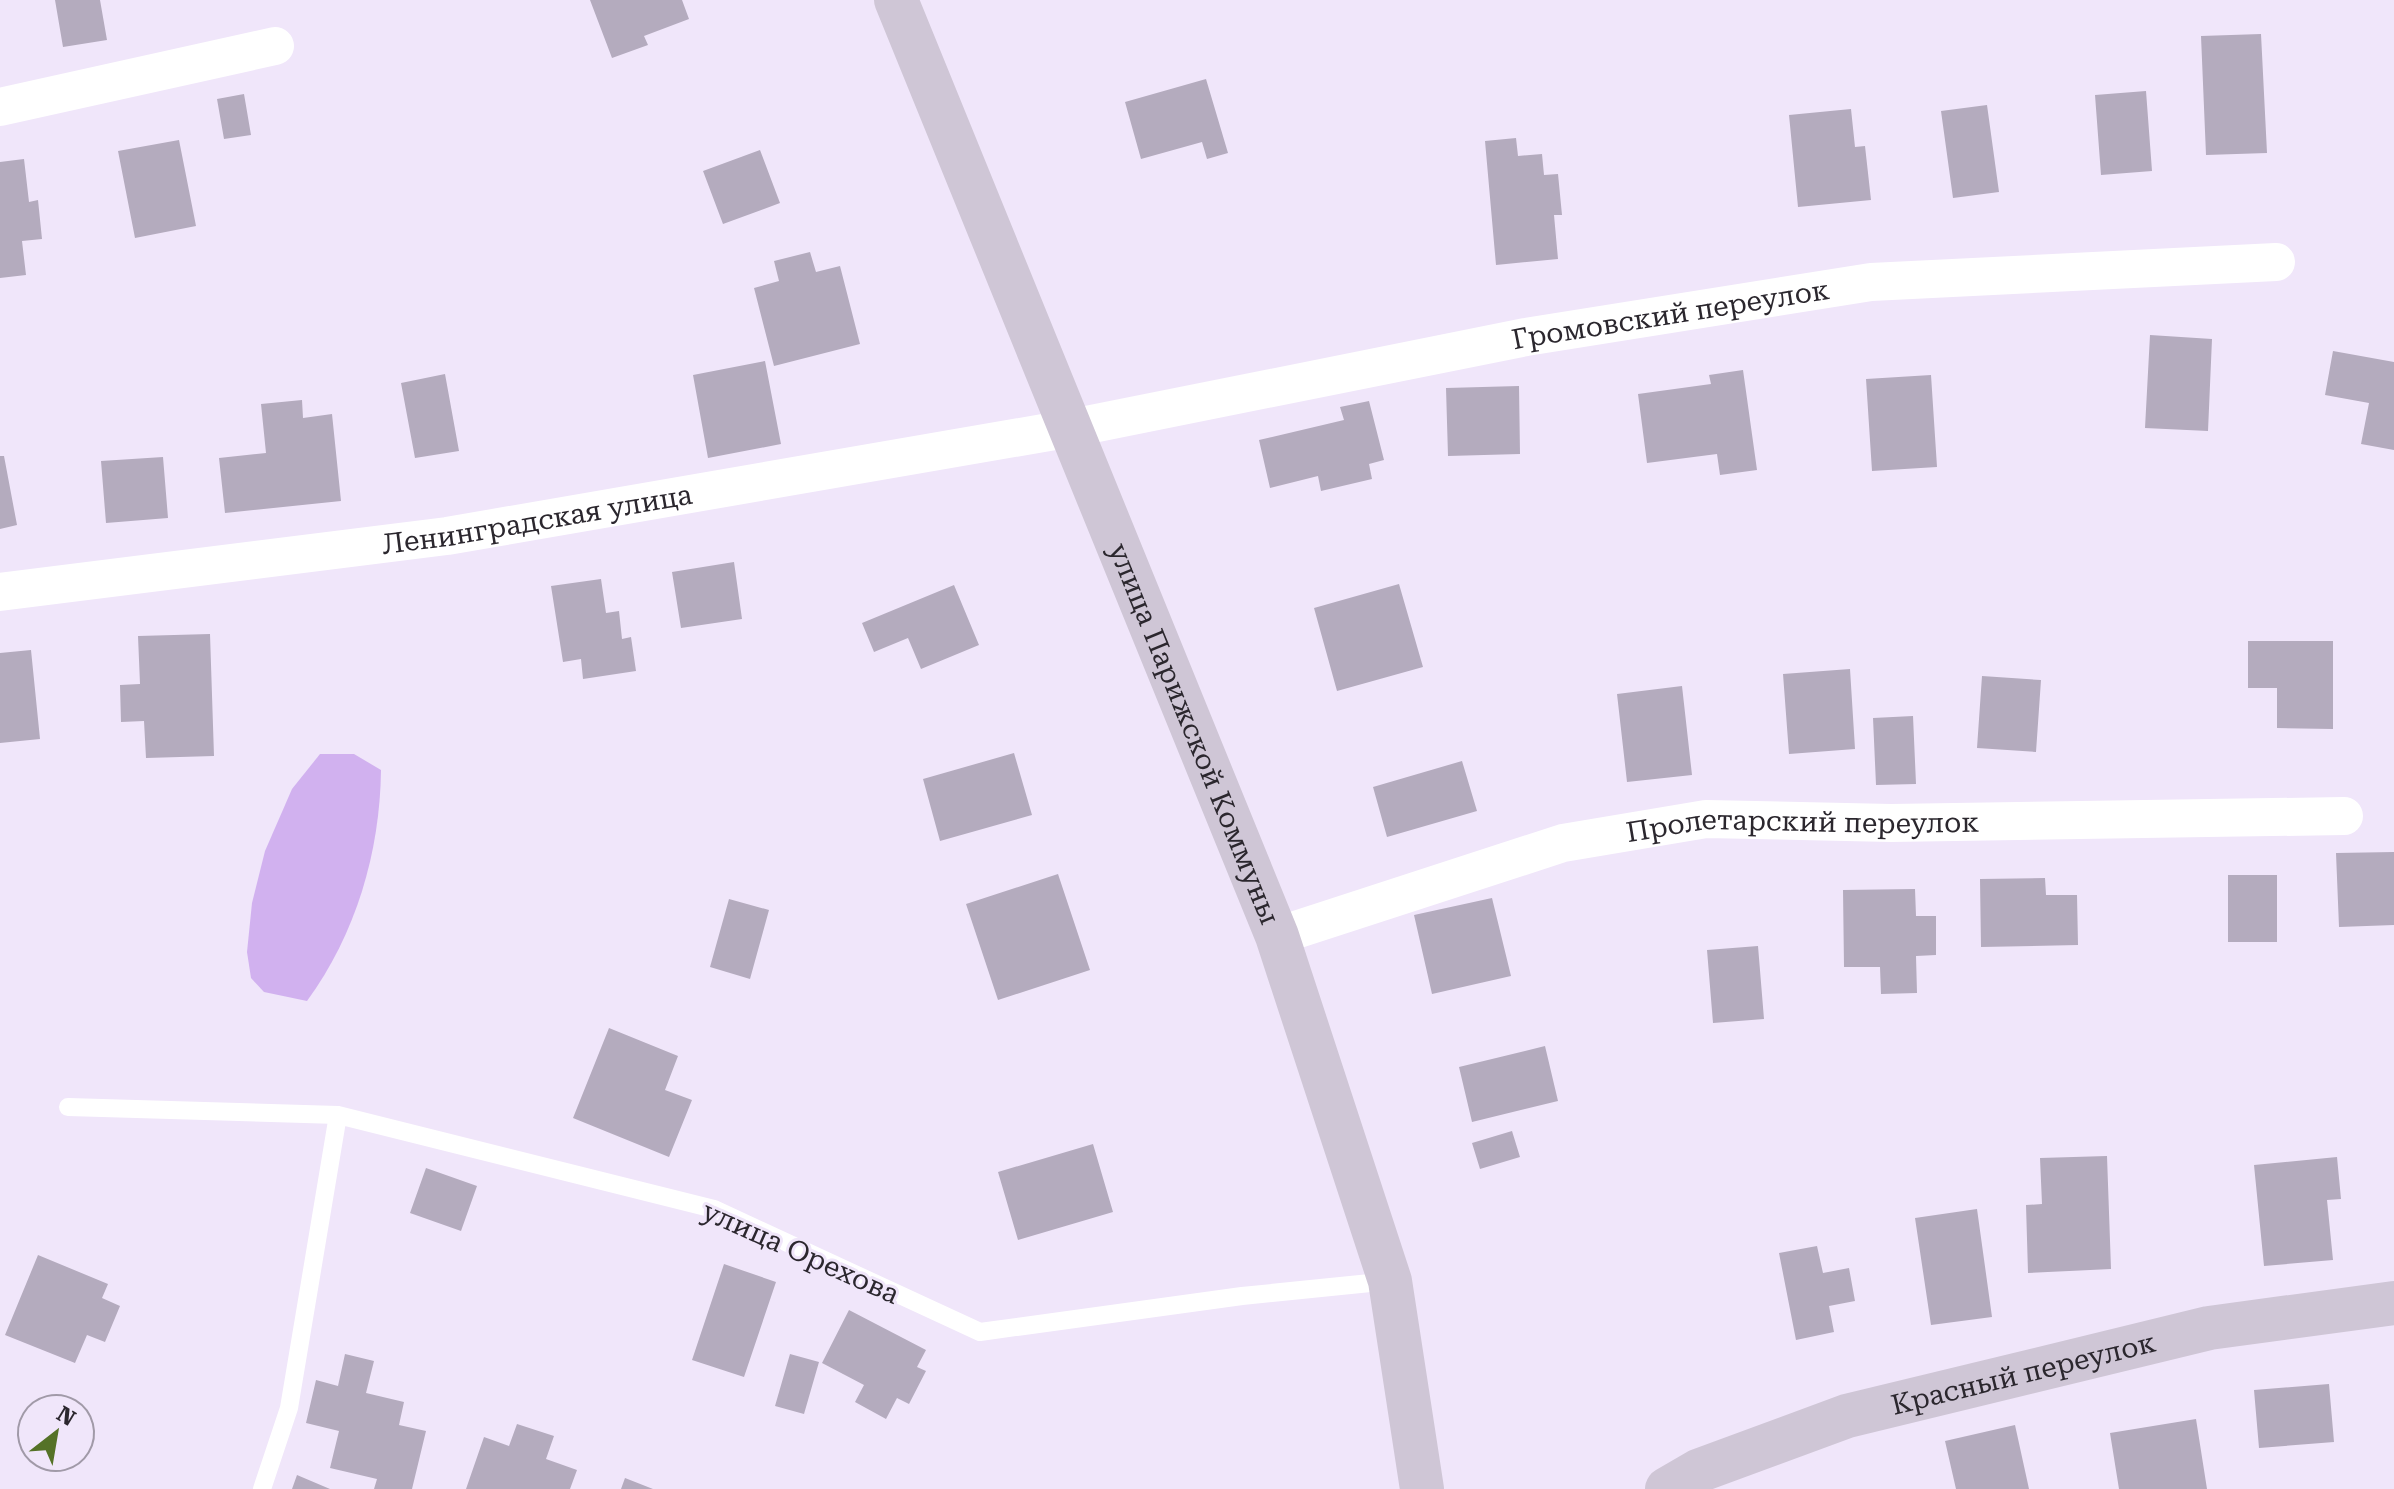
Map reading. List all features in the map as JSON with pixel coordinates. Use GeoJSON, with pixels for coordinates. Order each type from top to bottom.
{"type":"FeatureCollection","features":[{"type":"Feature","properties":{"kind":"street","name":"улица Парижской Коммуны"},"geometry":{"type":"LineString","coordinates":[[896,0],[1277,936],[1390,1281],[1422,1489]]}},
{"type":"Feature","properties":{"kind":"street"},"geometry":{"type":"LineString","coordinates":[[0,107],[275,46]]}},
{"type":"Feature","properties":{"kind":"street","name":"Громовский переулок"},"geometry":{"type":"LineString","coordinates":[[1072,428],[1526,337],[1871,282],[2276,262]]}},
{"type":"Feature","properties":{"kind":"street","name":"Ленинградская улица"},"geometry":{"type":"LineString","coordinates":[[0,592],[447,536],[1072,428]]}},
{"type":"Feature","properties":{"kind":"street","name":"Пролетарский переулок"},"geometry":{"type":"LineString","coordinates":[[1277,936],[1563,843],[1706,819],[1891,823],[2344,816]]}},
{"type":"Feature","properties":{"kind":"street","name":"Красный переулок"},"geometry":{"type":"LineString","coordinates":[[1667,1489],[1698,1471],[1847,1416],[2209,1328],[2394,1303]]}},
{"type":"Feature","properties":{"kind":"lane","name":"улица Орехова"},"geometry":{"type":"LineString","coordinates":[[68,1107],[338,1115],[714,1209],[980,1332],[1242,1296],[1390,1281]]}},
{"type":"Feature","properties":{"kind":"lane"},"geometry":{"type":"LineString","coordinates":[[262,1489],[289,1408],[338,1115]]}},
{"type":"Feature","properties":{"kind":"shaded area"},"geometry":{"type":"Polygon","coordinates":[[[320,754],[354,754],[381,770],[380,801],[370,861],[352,920],[307,1001],[264,992],[251,978],[247,952],[252,903],[265,851],[292,789],[320,754]]]}},
{"type":"Feature","properties":{"kind":"building"},"geometry":{"type":"Polygon","coordinates":[[[55,0],[100,0],[107,40],[63,47],[55,0]]]}},
{"type":"Feature","properties":{"kind":"building"},"geometry":{"type":"Polygon","coordinates":[[[590,0],[682,0],[689,19],[644,36],[648,45],[612,58],[590,0]]]}},
{"type":"Feature","properties":{"kind":"building"},"geometry":{"type":"Polygon","coordinates":[[[2261,34],[2267,153],[2206,155],[2201,36],[2261,34]]]}},
{"type":"Feature","properties":{"kind":"building"},"geometry":{"type":"Polygon","coordinates":[[[1206,79],[1228,153],[1207,159],[1202,142],[1141,159],[1125,102],[1206,79]]]}},
{"type":"Feature","properties":{"kind":"building"},"geometry":{"type":"Polygon","coordinates":[[[2146,91],[2152,171],[2101,175],[2095,95],[2146,91]]]}},
{"type":"Feature","properties":{"kind":"building"},"geometry":{"type":"Polygon","coordinates":[[[244,94],[251,135],[224,139],[217,99],[244,94]]]}},
{"type":"Feature","properties":{"kind":"building"},"geometry":{"type":"Polygon","coordinates":[[[1987,105],[1999,192],[1953,198],[1941,111],[1987,105]]]}},
{"type":"Feature","properties":{"kind":"building"},"geometry":{"type":"Polygon","coordinates":[[[1851,109],[1855,147],[1865,146],[1871,200],[1798,207],[1789,115],[1851,109]]]}},
{"type":"Feature","properties":{"kind":"building"},"geometry":{"type":"Polygon","coordinates":[[[1516,138],[1518,156],[1542,154],[1544,175],[1558,174],[1562,215],[1554,215],[1558,259],[1496,265],[1485,141],[1516,138]]]}},
{"type":"Feature","properties":{"kind":"building"},"geometry":{"type":"Polygon","coordinates":[[[179,140],[196,226],[135,238],[118,151],[179,140]]]}},
{"type":"Feature","properties":{"kind":"building"},"geometry":{"type":"Polygon","coordinates":[[[760,150],[780,203],[723,224],[703,171],[760,150]]]}},
{"type":"Feature","properties":{"kind":"building"},"geometry":{"type":"Polygon","coordinates":[[[24,159],[29,202],[38,200],[42,239],[22,241],[26,275],[0,278],[0,162],[24,159]]]}},
{"type":"Feature","properties":{"kind":"building"},"geometry":{"type":"Polygon","coordinates":[[[810,252],[816,272],[840,266],[860,344],[774,366],[754,288],[779,281],[774,261],[810,252]]]}},
{"type":"Feature","properties":{"kind":"building"},"geometry":{"type":"Polygon","coordinates":[[[2150,335],[2212,339],[2208,431],[2145,428],[2150,335]]]}},
{"type":"Feature","properties":{"kind":"building"},"geometry":{"type":"Polygon","coordinates":[[[2333,351],[2394,362],[2394,450],[2361,444],[2369,403],[2325,395],[2333,351]]]}},
{"type":"Feature","properties":{"kind":"building"},"geometry":{"type":"Polygon","coordinates":[[[765,361],[781,444],[708,458],[693,375],[765,361]]]}},
{"type":"Feature","properties":{"kind":"building"},"geometry":{"type":"Polygon","coordinates":[[[1743,370],[1757,470],[1720,475],[1717,454],[1647,463],[1638,394],[1711,384],[1709,375],[1743,370]]]}},
{"type":"Feature","properties":{"kind":"building"},"geometry":{"type":"Polygon","coordinates":[[[445,374],[459,451],[415,458],[401,383],[445,374]]]}},
{"type":"Feature","properties":{"kind":"building"},"geometry":{"type":"Polygon","coordinates":[[[1931,375],[1937,467],[1872,471],[1866,379],[1931,375]]]}},
{"type":"Feature","properties":{"kind":"building"},"geometry":{"type":"Polygon","coordinates":[[[1519,386],[1520,454],[1448,456],[1446,388],[1519,386]]]}},
{"type":"Feature","properties":{"kind":"building"},"geometry":{"type":"Polygon","coordinates":[[[302,400],[303,418],[332,414],[341,501],[225,513],[219,458],[266,453],[261,404],[302,400]]]}},
{"type":"Feature","properties":{"kind":"building"},"geometry":{"type":"Polygon","coordinates":[[[1369,401],[1384,460],[1369,464],[1372,479],[1321,491],[1318,476],[1270,488],[1259,440],[1344,420],[1340,407],[1369,401]]]}},
{"type":"Feature","properties":{"kind":"building"},"geometry":{"type":"Polygon","coordinates":[[[0,456],[4,456],[17,525],[0,529],[0,456]]]}},
{"type":"Feature","properties":{"kind":"building"},"geometry":{"type":"Polygon","coordinates":[[[163,457],[168,518],[106,523],[101,461],[163,457]]]}},
{"type":"Feature","properties":{"kind":"building"},"geometry":{"type":"Polygon","coordinates":[[[734,562],[742,619],[681,628],[672,572],[734,562]]]}},
{"type":"Feature","properties":{"kind":"building"},"geometry":{"type":"Polygon","coordinates":[[[601,579],[606,613],[619,611],[622,639],[631,637],[636,671],[583,679],[581,659],[563,662],[551,586],[601,579]]]}},
{"type":"Feature","properties":{"kind":"building"},"geometry":{"type":"Polygon","coordinates":[[[1399,584],[1423,667],[1337,691],[1314,608],[1399,584]]]}},
{"type":"Feature","properties":{"kind":"building"},"geometry":{"type":"Polygon","coordinates":[[[954,585],[979,645],[921,669],[908,638],[874,652],[862,623],[954,585]]]}},
{"type":"Feature","properties":{"kind":"building"},"geometry":{"type":"Polygon","coordinates":[[[210,634],[214,756],[146,758],[144,721],[121,722],[120,685],[140,684],[138,636],[210,634]]]}},
{"type":"Feature","properties":{"kind":"building"},"geometry":{"type":"Polygon","coordinates":[[[2248,641],[2333,641],[2333,729],[2277,728],[2277,688],[2248,688],[2248,641]]]}},
{"type":"Feature","properties":{"kind":"building"},"geometry":{"type":"Polygon","coordinates":[[[31,650],[40,739],[0,743],[0,653],[31,650]]]}},
{"type":"Feature","properties":{"kind":"building"},"geometry":{"type":"Polygon","coordinates":[[[1850,669],[1855,749],[1789,754],[1783,674],[1850,669]]]}},
{"type":"Feature","properties":{"kind":"building"},"geometry":{"type":"Polygon","coordinates":[[[1982,676],[2041,680],[2036,752],[1977,748],[1982,676]]]}},
{"type":"Feature","properties":{"kind":"building"},"geometry":{"type":"Polygon","coordinates":[[[1682,686],[1692,775],[1627,782],[1617,694],[1682,686]]]}},
{"type":"Feature","properties":{"kind":"building"},"geometry":{"type":"Polygon","coordinates":[[[1913,716],[1916,784],[1876,785],[1873,718],[1913,716]]]}},
{"type":"Feature","properties":{"kind":"building"},"geometry":{"type":"Polygon","coordinates":[[[1014,753],[1032,815],[940,841],[923,779],[1014,753]]]}},
{"type":"Feature","properties":{"kind":"building"},"geometry":{"type":"Polygon","coordinates":[[[1462,761],[1477,811],[1387,837],[1373,787],[1462,761]]]}},
{"type":"Feature","properties":{"kind":"building"},"geometry":{"type":"Polygon","coordinates":[[[2394,852],[2394,925],[2339,927],[2336,853],[2394,852]]]}},
{"type":"Feature","properties":{"kind":"building"},"geometry":{"type":"Polygon","coordinates":[[[1058,874],[1090,970],[998,1000],[966,904],[1058,874]]]}},
{"type":"Feature","properties":{"kind":"building"},"geometry":{"type":"Polygon","coordinates":[[[2228,875],[2277,875],[2277,942],[2228,942],[2228,875]]]}},
{"type":"Feature","properties":{"kind":"building"},"geometry":{"type":"Polygon","coordinates":[[[2045,878],[2046,895],[2077,895],[2078,945],[1981,947],[1980,879],[2045,878]]]}},
{"type":"Feature","properties":{"kind":"building"},"geometry":{"type":"Polygon","coordinates":[[[1915,889],[1916,916],[1936,916],[1936,955],[1916,956],[1917,993],[1881,994],[1880,967],[1844,967],[1843,890],[1915,889]]]}},
{"type":"Feature","properties":{"kind":"building"},"geometry":{"type":"Polygon","coordinates":[[[1492,898],[1511,976],[1432,994],[1414,915],[1492,898]]]}},
{"type":"Feature","properties":{"kind":"building"},"geometry":{"type":"Polygon","coordinates":[[[729,899],[769,910],[750,979],[710,967],[729,899]]]}},
{"type":"Feature","properties":{"kind":"building"},"geometry":{"type":"Polygon","coordinates":[[[1758,946],[1764,1019],[1713,1023],[1707,950],[1758,946]]]}},
{"type":"Feature","properties":{"kind":"building"},"geometry":{"type":"Polygon","coordinates":[[[609,1028],[678,1056],[665,1090],[692,1100],[669,1157],[573,1118],[609,1028]]]}},
{"type":"Feature","properties":{"kind":"building"},"geometry":{"type":"Polygon","coordinates":[[[1545,1046],[1558,1101],[1472,1122],[1459,1067],[1545,1046]]]}},
{"type":"Feature","properties":{"kind":"building"},"geometry":{"type":"Polygon","coordinates":[[[1512,1131],[1520,1157],[1480,1169],[1472,1143],[1512,1131]]]}},
{"type":"Feature","properties":{"kind":"building"},"geometry":{"type":"Polygon","coordinates":[[[1093,1144],[1113,1212],[1018,1240],[998,1172],[1093,1144]]]}},
{"type":"Feature","properties":{"kind":"building"},"geometry":{"type":"Polygon","coordinates":[[[2107,1156],[2111,1269],[2028,1273],[2026,1205],[2042,1204],[2040,1158],[2107,1156]]]}},
{"type":"Feature","properties":{"kind":"building"},"geometry":{"type":"Polygon","coordinates":[[[2337,1157],[2341,1199],[2327,1200],[2333,1260],[2264,1266],[2254,1165],[2337,1157]]]}},
{"type":"Feature","properties":{"kind":"building"},"geometry":{"type":"Polygon","coordinates":[[[426,1168],[477,1186],[461,1231],[410,1213],[426,1168]]]}},
{"type":"Feature","properties":{"kind":"building"},"geometry":{"type":"Polygon","coordinates":[[[1977,1209],[1992,1317],[1931,1325],[1915,1218],[1977,1209]]]}},
{"type":"Feature","properties":{"kind":"building"},"geometry":{"type":"Polygon","coordinates":[[[1817,1246],[1823,1273],[1849,1268],[1855,1301],[1829,1306],[1834,1332],[1796,1340],[1779,1253],[1817,1246]]]}},
{"type":"Feature","properties":{"kind":"building"},"geometry":{"type":"Polygon","coordinates":[[[38,1255],[108,1284],[102,1298],[120,1306],[105,1342],[87,1335],[75,1363],[5,1335],[38,1255]]]}},
{"type":"Feature","properties":{"kind":"building"},"geometry":{"type":"Polygon","coordinates":[[[724,1264],[776,1282],[744,1377],[692,1360],[724,1264]]]}},
{"type":"Feature","properties":{"kind":"building"},"geometry":{"type":"Polygon","coordinates":[[[849,1310],[926,1350],[917,1367],[926,1371],[909,1404],[897,1398],[886,1419],[855,1402],[864,1385],[822,1363],[849,1310]]]}},
{"type":"Feature","properties":{"kind":"building"},"geometry":{"type":"Polygon","coordinates":[[[345,1354],[374,1361],[366,1393],[404,1402],[399,1425],[426,1431],[412,1489],[374,1489],[377,1479],[330,1468],[339,1431],[306,1423],[316,1380],[338,1386],[345,1354]]]}},
{"type":"Feature","properties":{"kind":"building"},"geometry":{"type":"Polygon","coordinates":[[[790,1354],[819,1362],[804,1414],[775,1406],[790,1354]]]}},
{"type":"Feature","properties":{"kind":"building"},"geometry":{"type":"Polygon","coordinates":[[[2329,1384],[2334,1442],[2259,1448],[2254,1390],[2329,1384]]]}},
{"type":"Feature","properties":{"kind":"building"},"geometry":{"type":"Polygon","coordinates":[[[2196,1419],[2207,1489],[2119,1489],[2110,1433],[2196,1419]]]}},
{"type":"Feature","properties":{"kind":"building"},"geometry":{"type":"Polygon","coordinates":[[[517,1424],[554,1436],[546,1459],[577,1470],[570,1489],[466,1489],[484,1437],[509,1446],[517,1424]]]}},
{"type":"Feature","properties":{"kind":"building"},"geometry":{"type":"Polygon","coordinates":[[[2015,1425],[2029,1489],[1956,1489],[1945,1441],[2015,1425]]]}},
{"type":"Feature","properties":{"kind":"building"},"geometry":{"type":"Polygon","coordinates":[[[297,1475],[330,1489],[292,1489],[297,1475]]]}},
{"type":"Feature","properties":{"kind":"building"},"geometry":{"type":"Polygon","coordinates":[[[625,1478],[653,1489],[621,1489],[625,1478]]]}}]}
